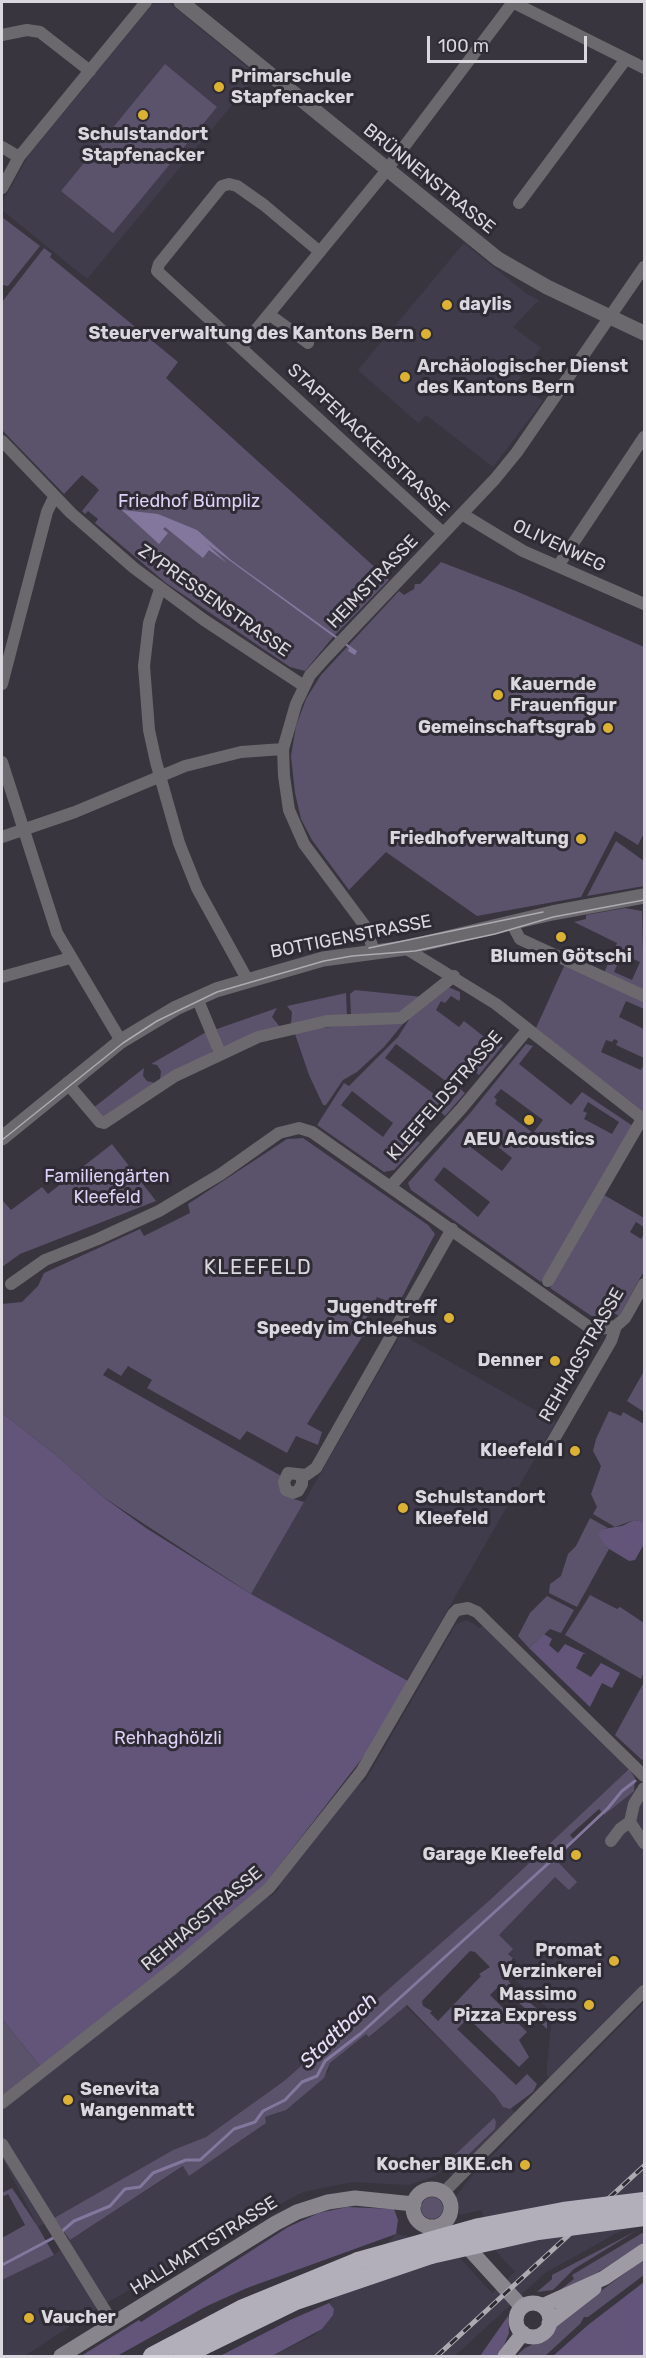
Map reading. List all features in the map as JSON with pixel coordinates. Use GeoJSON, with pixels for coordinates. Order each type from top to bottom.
{"type":"FeatureCollection","features":[{"type":"Feature","properties":{"kind":"highway"},"geometry":{"type":"LineString","coordinates":[[152,2356],[243,2308],[358,2261],[423,2241],[505,2222],[645,2201]]}},
{"type":"Feature","properties":{"kind":"highway"},"geometry":{"type":"LineString","coordinates":[[183,2356],[250,2322],[338,2285],[399,2264],[482,2242],[556,2228],[645,2217]]}},
{"type":"Feature","properties":{"kind":"main road"},"geometry":{"type":"LineString","coordinates":[[432,2189],[443,2193],[451,2204],[450,2214],[445,2222],[431,2227],[422,2223],[415,2214],[414,2204],[424,2191],[432,2189]]}},
{"type":"Feature","properties":{"kind":"main road","name":"HALLMATTSTRASSE"},"geometry":{"type":"LineString","coordinates":[[61,2356],[276,2223],[307,2208],[355,2198],[414,2204]]}},
{"type":"Feature","properties":{"kind":"main road"},"geometry":{"type":"LineString","coordinates":[[445,2222],[522,2307]]}},
{"type":"Feature","properties":{"kind":"main road"},"geometry":{"type":"LineString","coordinates":[[542,2306],[604,2278],[645,2251]]}},
{"type":"Feature","properties":{"kind":"main road"},"geometry":{"type":"LineString","coordinates":[[549,2323],[548,2313],[542,2306],[533,2303],[522,2307],[516,2322],[523,2333],[538,2335],[545,2331],[549,2323],[589,2294],[604,2278]]}},
{"type":"Feature","properties":{"kind":"main road"},"geometry":{"type":"LineString","coordinates":[[505,2356],[523,2333]]}},
{"type":"Feature","properties":{"kind":"street"},"geometry":{"type":"LineString","coordinates":[[2,188],[19,157],[146,2]]}},
{"type":"Feature","properties":{"kind":"street","name":"BRÜNNENSTRASSE"},"geometry":{"type":"LineString","coordinates":[[181,2],[386,170],[507,265],[645,333]]}},
{"type":"Feature","properties":{"kind":"street"},"geometry":{"type":"LineString","coordinates":[[241,348],[386,170],[513,2],[645,68]]}},
{"type":"Feature","properties":{"kind":"street"},"geometry":{"type":"LineString","coordinates":[[2,35],[31,30],[40,32],[90,71]]}},
{"type":"Feature","properties":{"kind":"street"},"geometry":{"type":"LineString","coordinates":[[519,203],[626,59]]}},
{"type":"Feature","properties":{"kind":"street"},"geometry":{"type":"LineString","coordinates":[[2,147],[19,157]]}},
{"type":"Feature","properties":{"kind":"street","name":"STAPFENACKERSTRASSE"},"geometry":{"type":"LineString","coordinates":[[320,252],[237,186],[229,184],[222,186],[159,264],[157,271],[443,534]]}},
{"type":"Feature","properties":{"kind":"street","name":"HEIMSTRASSE"},"geometry":{"type":"LineString","coordinates":[[374,951],[362,920],[298,832],[286,793],[284,749],[291,718],[304,686],[332,650],[443,534],[517,452],[645,267]]}},
{"type":"Feature","properties":{"kind":"street","name":"STAPFENACKERSTRASSE"},"geometry":{"type":"LineString","coordinates":[[270,315],[308,343]]}},
{"type":"Feature","properties":{"kind":"street"},"geometry":{"type":"LineString","coordinates":[[558,566],[645,437]]}},
{"type":"Feature","properties":{"kind":"street","name":"ZYPRESSENSTRASSE"},"geometry":{"type":"LineString","coordinates":[[2,441],[54,497],[160,589],[304,686]]}},
{"type":"Feature","properties":{"kind":"street"},"geometry":{"type":"LineString","coordinates":[[2,684],[4,662],[47,512],[54,497]]}},
{"type":"Feature","properties":{"kind":"street","name":"OLIVENWEG"},"geometry":{"type":"LineString","coordinates":[[462,513],[512,545],[645,604]]}},
{"type":"Feature","properties":{"kind":"street"},"geometry":{"type":"LineString","coordinates":[[160,589],[149,622],[144,666],[149,730],[159,775],[179,843],[197,888],[247,979]]}},
{"type":"Feature","properties":{"kind":"street"},"geometry":{"type":"LineString","coordinates":[[2,837],[23,831],[159,775],[222,756],[284,749]]}},
{"type":"Feature","properties":{"kind":"street"},"geometry":{"type":"LineString","coordinates":[[2,762],[54,927],[70,958],[121,1041]]}},
{"type":"Feature","properties":{"kind":"street","name":"BOTTIGENSTRASSE"},"geometry":{"type":"LineString","coordinates":[[2,1137],[121,1041],[197,998],[247,979],[323,959],[405,948],[552,913],[645,896]]}},
{"type":"Feature","properties":{"kind":"street"},"geometry":{"type":"LineString","coordinates":[[512,924],[520,939],[645,996]]}},
{"type":"Feature","properties":{"kind":"street"},"geometry":{"type":"LineString","coordinates":[[405,948],[415,956],[454,976],[496,1004],[644,1120],[548,1281]]}},
{"type":"Feature","properties":{"kind":"street"},"geometry":{"type":"LineString","coordinates":[[2,977],[70,958]]}},
{"type":"Feature","properties":{"kind":"street"},"geometry":{"type":"LineString","coordinates":[[67,1083],[102,1124],[153,1089],[220,1053],[266,1034],[307,1024],[342,1019],[401,1018],[454,976]]}},
{"type":"Feature","properties":{"kind":"street"},"geometry":{"type":"LineString","coordinates":[[197,998],[220,1053]]}},
{"type":"Feature","properties":{"kind":"street","name":"KLEEFELDSTRASSE"},"geometry":{"type":"LineString","coordinates":[[390,1186],[462,1109],[528,1029]]}},
{"type":"Feature","properties":{"kind":"street"},"geometry":{"type":"LineString","coordinates":[[11,1284],[45,1260],[124,1228],[185,1196],[286,1130],[303,1129],[312,1132],[589,1327],[600,1329],[616,1326]]}},
{"type":"Feature","properties":{"kind":"street"},"geometry":{"type":"LineString","coordinates":[[302,1475],[316,1468],[452,1229]]}},
{"type":"Feature","properties":{"kind":"street","name":"REHHAGSTRASSE"},"geometry":{"type":"LineString","coordinates":[[550,1446],[610,1341],[616,1326],[625,1318],[645,1284]]}},
{"type":"Feature","properties":{"kind":"street","name":"REHHAGSTRASSE"},"geometry":{"type":"LineString","coordinates":[[2,2103],[174,1968],[269,1888],[361,1772],[453,1614],[465,1608],[475,1610],[645,1776]]}},
{"type":"Feature","properties":{"kind":"street"},"geometry":{"type":"LineString","coordinates":[[611,1842],[620,1829],[630,1822],[634,1804],[645,1788]]}},
{"type":"Feature","properties":{"kind":"street"},"geometry":{"type":"LineString","coordinates":[[630,1822],[645,1843]]}},
{"type":"Feature","properties":{"kind":"street"},"geometry":{"type":"LineString","coordinates":[[443,2193],[550,2089],[645,1991]]}},
{"type":"Feature","properties":{"kind":"street"},"geometry":{"type":"LineString","coordinates":[[2,2145],[114,2325]]}},
{"type":"Feature","properties":{"kind":"shaded area","name":"Schulstandort Stapfenacker"},"geometry":{"type":"Polygon","coordinates":[[[154,2],[168,2],[257,75],[87,279],[2,210],[2,203],[29,155],[154,2]]]}},
{"type":"Feature","properties":{"kind":"shaded area"},"geometry":{"type":"Polygon","coordinates":[[[464,243],[527,294],[539,300],[513,327],[541,348],[517,382],[543,401],[493,467],[426,415],[418,423],[358,370],[464,243]]]}},
{"type":"Feature","properties":{"kind":"shaded area"},"geometry":{"type":"Polygon","coordinates":[[[113,502],[123,510],[158,514],[197,530],[231,560],[357,651],[355,655],[348,651],[349,648],[207,544],[227,563],[209,550],[203,558],[165,527],[163,529],[168,533],[159,544],[113,502]]]}},
{"type":"Feature","properties":{"kind":"shaded area","name":"Schulstandort Kleefeld"},"geometry":{"type":"Polygon","coordinates":[[[401,1334],[556,1422],[407,1680],[251,1594],[401,1334]]]}},
{"type":"Feature","properties":{"kind":"shaded area"},"geometry":{"type":"Polygon","coordinates":[[[467,1620],[480,1628],[483,1625],[629,1769],[491,1899],[284,2081],[206,2137],[173,2150],[38,2227],[2,2157],[2,2108],[265,1897],[272,1896],[279,1889],[280,1881],[358,1785],[365,1781],[456,1624],[467,1620]]]}},
{"type":"Feature","properties":{"kind":"shaded area"},"geometry":{"type":"Polygon","coordinates":[[[644,1789],[644,1989],[553,2082],[547,2075],[552,2017],[547,2008],[515,1980],[513,1967],[517,1961],[484,1928],[615,1804],[634,1791],[644,1789]]]}},
{"type":"Feature","properties":{"kind":"shaded area"},"geometry":{"type":"Polygon","coordinates":[[[644,2002],[644,2221],[615,2234],[545,2273],[455,2356],[272,2356],[315,2335],[334,2309],[329,2303],[396,2234],[449,2246],[492,2293],[515,2272],[496,2251],[481,2210],[460,2215],[456,2196],[471,2177],[644,2002]]]}},
{"type":"Feature","properties":{"kind":"shaded area"},"geometry":{"type":"Polygon","coordinates":[[[405,2006],[518,2115],[454,2177],[444,2169],[435,2176],[409,2185],[352,2182],[303,2192],[91,2312],[25,2356],[2,2356],[2,2280],[54,2255],[70,2240],[184,2166],[189,2176],[266,2123],[264,2117],[277,2114],[329,2071],[330,2063],[366,2034],[370,2037],[405,2006]]]}},
{"type":"Feature","properties":{"kind":"green space"},"geometry":{"type":"Polygon","coordinates":[[[165,64],[217,107],[113,233],[61,191],[165,64]]]}},
{"type":"Feature","properties":{"kind":"green space"},"geometry":{"type":"Polygon","coordinates":[[[2,217],[40,246],[8,286],[2,285],[2,217]]]}},
{"type":"Feature","properties":{"kind":"green space","name":"Friedhof Bümpliz"},"geometry":{"type":"Polygon","coordinates":[[[44,248],[52,254],[50,257],[178,362],[166,378],[389,580],[333,637],[305,671],[290,667],[166,583],[95,523],[98,519],[88,511],[85,514],[82,511],[99,490],[95,486],[82,475],[64,494],[2,430],[2,302],[44,248]]]}},
{"type":"Feature","properties":{"kind":"green space"},"geometry":{"type":"Polygon","coordinates":[[[441,562],[516,591],[644,647],[644,833],[638,845],[615,831],[581,897],[477,916],[386,852],[349,890],[312,840],[301,819],[295,793],[291,756],[296,726],[306,699],[321,675],[399,591],[404,595],[414,589],[415,584],[420,584],[441,562]]]}},
{"type":"Feature","properties":{"kind":"green space"},"geometry":{"type":"Polygon","coordinates":[[[616,841],[644,861],[644,886],[587,896],[616,841]]]}},
{"type":"Feature","properties":{"kind":"green space"},"geometry":{"type":"Polygon","coordinates":[[[625,908],[642,911],[644,992],[604,973],[617,943],[574,922],[586,919],[586,915],[625,908]],[[622,954],[614,972],[632,980],[640,962],[622,954]]]}},
{"type":"Feature","properties":{"kind":"green space"},"geometry":{"type":"Polygon","coordinates":[[[565,964],[644,1001],[644,1009],[626,1001],[619,1017],[644,1029],[644,1058],[616,1045],[618,1041],[614,1039],[612,1042],[606,1040],[601,1052],[641,1070],[644,1064],[644,1114],[536,1028],[565,964]]]}},
{"type":"Feature","properties":{"kind":"green space"},"geometry":{"type":"Polygon","coordinates":[[[448,987],[460,992],[459,1001],[451,996],[445,1003],[441,1001],[436,1010],[459,1027],[464,1021],[492,1043],[496,1040],[503,1045],[479,1075],[471,1069],[457,1086],[465,1093],[445,1116],[432,1104],[406,1133],[420,1143],[394,1170],[384,1172],[317,1125],[344,1083],[349,1086],[398,1037],[410,1018],[448,987]],[[396,1044],[385,1058],[449,1105],[459,1091],[396,1044]],[[352,1091],[341,1105],[383,1137],[393,1123],[352,1091]]]}},
{"type":"Feature","properties":{"kind":"green space"},"geometry":{"type":"Polygon","coordinates":[[[355,990],[423,997],[400,1015],[351,1016],[350,994],[355,990]]]}},
{"type":"Feature","properties":{"kind":"green space"},"geometry":{"type":"Polygon","coordinates":[[[346,993],[347,1016],[291,1024],[292,1012],[287,1006],[346,993]]]}},
{"type":"Feature","properties":{"kind":"green space"},"geometry":{"type":"Polygon","coordinates":[[[277,1008],[272,1017],[280,1027],[222,1047],[214,1030],[277,1008]]]}},
{"type":"Feature","properties":{"kind":"green space"},"geometry":{"type":"Polygon","coordinates":[[[407,1019],[384,1047],[357,1072],[343,1080],[326,1105],[323,1105],[309,1075],[294,1031],[407,1019]]]}},
{"type":"Feature","properties":{"kind":"green space"},"geometry":{"type":"Polygon","coordinates":[[[208,1031],[213,1050],[211,1053],[160,1080],[161,1071],[157,1065],[151,1064],[208,1031]]]}},
{"type":"Feature","properties":{"kind":"green space"},"geometry":{"type":"Polygon","coordinates":[[[526,1044],[533,1046],[519,1064],[571,1105],[582,1092],[633,1126],[541,1282],[411,1190],[408,1183],[471,1112],[526,1044]],[[501,1089],[494,1097],[497,1100],[495,1104],[533,1133],[543,1120],[501,1089]],[[588,1102],[583,1111],[587,1113],[584,1119],[612,1134],[619,1122],[588,1102]],[[475,1129],[464,1142],[502,1171],[512,1158],[475,1129]],[[444,1167],[434,1180],[478,1217],[490,1202],[444,1167]]]}},
{"type":"Feature","properties":{"kind":"green space"},"geometry":{"type":"Polygon","coordinates":[[[144,1068],[143,1076],[147,1081],[155,1083],[106,1118],[101,1118],[92,1109],[144,1068]]]}},
{"type":"Feature","properties":{"kind":"green space"},"geometry":{"type":"Polygon","coordinates":[[[303,1138],[428,1225],[435,1234],[398,1305],[377,1297],[364,1323],[383,1331],[362,1337],[307,1424],[322,1432],[318,1445],[296,1436],[287,1453],[247,1431],[240,1440],[147,1388],[152,1380],[128,1366],[121,1376],[108,1368],[103,1375],[283,1477],[281,1492],[290,1498],[304,1502],[251,1594],[103,1497],[56,1455],[2,1413],[2,1304],[22,1302],[38,1286],[44,1273],[140,1229],[144,1236],[190,1213],[188,1204],[287,1139],[303,1138]]]}},
{"type":"Feature","properties":{"kind":"green space","name":"Familiengärten Kleefeld"},"geometry":{"type":"Polygon","coordinates":[[[112,1144],[156,1201],[20,1254],[2,1267],[2,1202],[11,1210],[42,1187],[48,1194],[112,1144]]]}},
{"type":"Feature","properties":{"kind":"green space"},"geometry":{"type":"Polygon","coordinates":[[[604,1195],[644,1218],[644,1227],[636,1222],[630,1232],[641,1239],[644,1234],[644,1271],[619,1316],[614,1313],[610,1318],[599,1321],[550,1288],[604,1195]]]}},
{"type":"Feature","properties":{"kind":"green space"},"geometry":{"type":"Polygon","coordinates":[[[644,1371],[644,1412],[627,1401],[644,1371]]]}},
{"type":"Feature","properties":{"kind":"green space"},"geometry":{"type":"Polygon","coordinates":[[[609,1411],[621,1416],[623,1412],[644,1424],[644,1522],[634,1520],[615,1527],[593,1514],[597,1507],[591,1494],[601,1466],[593,1451],[609,1411]]]}},
{"type":"Feature","properties":{"kind":"green space","name":"Rehhaghölzli"},"geometry":{"type":"Polygon","coordinates":[[[2,1413],[56,1455],[103,1497],[146,1528],[251,1594],[408,1681],[367,1752],[265,1884],[204,1939],[40,2066],[2,2019],[2,1413]]]}},
{"type":"Feature","properties":{"kind":"green space"},"geometry":{"type":"Polygon","coordinates":[[[590,1518],[608,1528],[603,1529],[606,1547],[609,1549],[577,1607],[549,1593],[550,1584],[561,1576],[568,1554],[576,1546],[590,1518]]]}},
{"type":"Feature","properties":{"kind":"green space"},"geometry":{"type":"Polygon","coordinates":[[[634,1520],[644,1522],[644,1544],[635,1560],[629,1561],[606,1547],[598,1534],[603,1529],[622,1526],[634,1520]]]}},
{"type":"Feature","properties":{"kind":"green space"},"geometry":{"type":"Polygon","coordinates":[[[590,1595],[617,1609],[620,1607],[644,1623],[644,1672],[641,1679],[565,1635],[590,1595]]]}},
{"type":"Feature","properties":{"kind":"green space"},"geometry":{"type":"Polygon","coordinates":[[[547,1596],[574,1610],[561,1633],[550,1629],[529,1648],[518,1636],[530,1613],[547,1596]]]}},
{"type":"Feature","properties":{"kind":"green space"},"geometry":{"type":"Polygon","coordinates":[[[544,1634],[552,1639],[549,1645],[558,1653],[565,1644],[586,1654],[583,1654],[576,1668],[591,1677],[601,1663],[620,1673],[612,1688],[602,1683],[590,1707],[529,1648],[544,1634]]]}},
{"type":"Feature","properties":{"kind":"green space"},"geometry":{"type":"Polygon","coordinates":[[[644,1682],[644,1758],[642,1760],[615,1735],[644,1682]]]}},
{"type":"Feature","properties":{"kind":"green space"},"geometry":{"type":"Polygon","coordinates":[[[629,1769],[635,1778],[634,1791],[604,1815],[599,1809],[570,1835],[575,1841],[556,1860],[577,1882],[569,1890],[555,1877],[499,1935],[513,1949],[508,1954],[513,1958],[507,1967],[507,1978],[512,1986],[547,2018],[547,2029],[500,1985],[490,1995],[527,2032],[519,2040],[529,2057],[519,2067],[468,2018],[457,2029],[516,2085],[527,2074],[537,2084],[533,2092],[510,2109],[503,2107],[495,2095],[407,2005],[369,2037],[366,2034],[330,2063],[324,2078],[286,2110],[265,2117],[266,2123],[189,2176],[183,2166],[70,2240],[54,2218],[173,2150],[206,2137],[284,2081],[491,1899],[629,1769]],[[470,1951],[422,2001],[423,2006],[432,2011],[430,2013],[438,2021],[481,1976],[479,1974],[490,1967],[475,1952],[470,1951]]]}},
{"type":"Feature","properties":{"kind":"green space"},"geometry":{"type":"Polygon","coordinates":[[[2,2019],[40,2066],[2,2097],[2,2019]]]}},
{"type":"Feature","properties":{"kind":"green space"},"geometry":{"type":"Polygon","coordinates":[[[494,2118],[495,2129],[450,2172],[443,2166],[494,2118]]]}},
{"type":"Feature","properties":{"kind":"green space"},"geometry":{"type":"Polygon","coordinates":[[[12,2188],[54,2255],[2,2280],[2,2238],[25,2225],[8,2194],[4,2196],[2,2193],[12,2188]]]}},
{"type":"Feature","properties":{"kind":"green space"},"geometry":{"type":"Polygon","coordinates":[[[432,2197],[440,2200],[443,2208],[440,2216],[432,2219],[424,2216],[421,2208],[424,2200],[432,2197]]]}},
{"type":"Feature","properties":{"kind":"green space"},"geometry":{"type":"Polygon","coordinates":[[[347,2207],[394,2209],[398,2220],[396,2234],[247,2288],[205,2307],[117,2356],[81,2356],[139,2320],[141,2322],[288,2227],[319,2213],[347,2207]]]}},
{"type":"Feature","properties":{"kind":"green space"},"geometry":{"type":"Polygon","coordinates":[[[636,2231],[574,2269],[553,2290],[537,2292],[552,2279],[552,2275],[636,2231]]]}},
{"type":"Feature","properties":{"kind":"green space"},"geometry":{"type":"Polygon","coordinates":[[[644,2232],[644,2243],[597,2273],[556,2293],[574,2279],[572,2275],[644,2232]]]}},
{"type":"Feature","properties":{"kind":"green space"},"geometry":{"type":"Polygon","coordinates":[[[644,2259],[644,2275],[588,2317],[584,2317],[580,2324],[545,2356],[516,2356],[525,2348],[547,2338],[556,2324],[644,2259]]]}},
{"type":"Feature","properties":{"kind":"green space"},"geometry":{"type":"Polygon","coordinates":[[[644,2282],[644,2356],[553,2356],[588,2325],[644,2282]]]}},
{"type":"Feature","properties":{"kind":"green space"},"geometry":{"type":"Polygon","coordinates":[[[329,2303],[334,2309],[333,2315],[322,2329],[272,2356],[220,2356],[290,2320],[329,2303]]]}},
{"type":"Feature","properties":{"kind":"green space"},"geometry":{"type":"Polygon","coordinates":[[[508,2316],[509,2333],[504,2345],[496,2356],[480,2356],[508,2316]]]}},
{"type":"Feature","properties":{"kind":"waterway","name":"Stadtbach"},"geometry":{"type":"LineString","coordinates":[[60,2233],[74,2221],[110,2206],[125,2189],[140,2187],[153,2173],[186,2160],[200,2160],[234,2129],[255,2122],[263,2111],[285,2100],[302,2082],[317,2076],[325,2061],[360,2034],[573,1841],[608,1808],[622,1791],[635,1781]]}},
{"type":"Feature","properties":{"kind":"waterway","name":"Stadtbach"},"geometry":{"type":"LineString","coordinates":[[2,2265],[55,2237]]}},
{"type":"Feature","properties":{"kind":"tram line"},"geometry":{"type":"LineString","coordinates":[[2,1140],[123,1043],[157,1021],[217,992],[324,961],[352,956],[415,951],[495,934],[553,917],[644,900]]}},
{"type":"Feature","properties":{"kind":"tram line"},"geometry":{"type":"LineString","coordinates":[[369,948],[543,912]]}},
{"type":"Feature","properties":{"kind":"railway"},"geometry":{"type":"LineString","coordinates":[[437,2356],[644,2166]]}},
{"type":"Feature","properties":{"kind":"place","name":"Primarschule Stapfenacker"},"geometry":{"type":"Point","coordinates":[219,87]}},
{"type":"Feature","properties":{"kind":"place","name":"Schulstandort Stapfenacker"},"geometry":{"type":"Point","coordinates":[143,115]}},
{"type":"Feature","properties":{"kind":"place","name":"daylis"},"geometry":{"type":"Point","coordinates":[447,305]}},
{"type":"Feature","properties":{"kind":"place","name":"Steuerverwaltung des Kantons Bern"},"geometry":{"type":"Point","coordinates":[426,334]}},
{"type":"Feature","properties":{"kind":"place","name":"Archäologischer Dienst des Kantons Bern"},"geometry":{"type":"Point","coordinates":[405,377]}},
{"type":"Feature","properties":{"kind":"place","name":"Kauernde Frauenfigur"},"geometry":{"type":"Point","coordinates":[498,695]}},
{"type":"Feature","properties":{"kind":"place","name":"Gemeinschaftsgrab"},"geometry":{"type":"Point","coordinates":[608,728]}},
{"type":"Feature","properties":{"kind":"place","name":"Friedhofverwaltung"},"geometry":{"type":"Point","coordinates":[581,839]}},
{"type":"Feature","properties":{"kind":"place","name":"Blumen Götschi"},"geometry":{"type":"Point","coordinates":[561,937]}},
{"type":"Feature","properties":{"kind":"place","name":"AEU Acoustics"},"geometry":{"type":"Point","coordinates":[529,1120]}},
{"type":"Feature","properties":{"kind":"place","name":"Jugendtreff Speedy im Chleehus"},"geometry":{"type":"Point","coordinates":[449,1318]}},
{"type":"Feature","properties":{"kind":"place","name":"Denner"},"geometry":{"type":"Point","coordinates":[555,1361]}},
{"type":"Feature","properties":{"kind":"place","name":"Kleefeld I"},"geometry":{"type":"Point","coordinates":[575,1451]}},
{"type":"Feature","properties":{"kind":"place","name":"Schulstandort Kleefeld"},"geometry":{"type":"Point","coordinates":[403,1508]}},
{"type":"Feature","properties":{"kind":"place","name":"Garage Kleefeld"},"geometry":{"type":"Point","coordinates":[576,1855]}},
{"type":"Feature","properties":{"kind":"place","name":"Promat Verzinkerei"},"geometry":{"type":"Point","coordinates":[614,1961]}},
{"type":"Feature","properties":{"kind":"place","name":"Massimo Pizza Express"},"geometry":{"type":"Point","coordinates":[589,2005]}},
{"type":"Feature","properties":{"kind":"place","name":"Senevita Wangenmatt"},"geometry":{"type":"Point","coordinates":[68,2100]}},
{"type":"Feature","properties":{"kind":"place","name":"Kocher BIKE.ch"},"geometry":{"type":"Point","coordinates":[525,2165]}},
{"type":"Feature","properties":{"kind":"place","name":"Vaucher"},"geometry":{"type":"Point","coordinates":[29,2318]}},
{"type":"Feature","properties":{"kind":"district","name":"KLEEFELD"},"geometry":{"type":"Point","coordinates":[258,1268]}}]}
